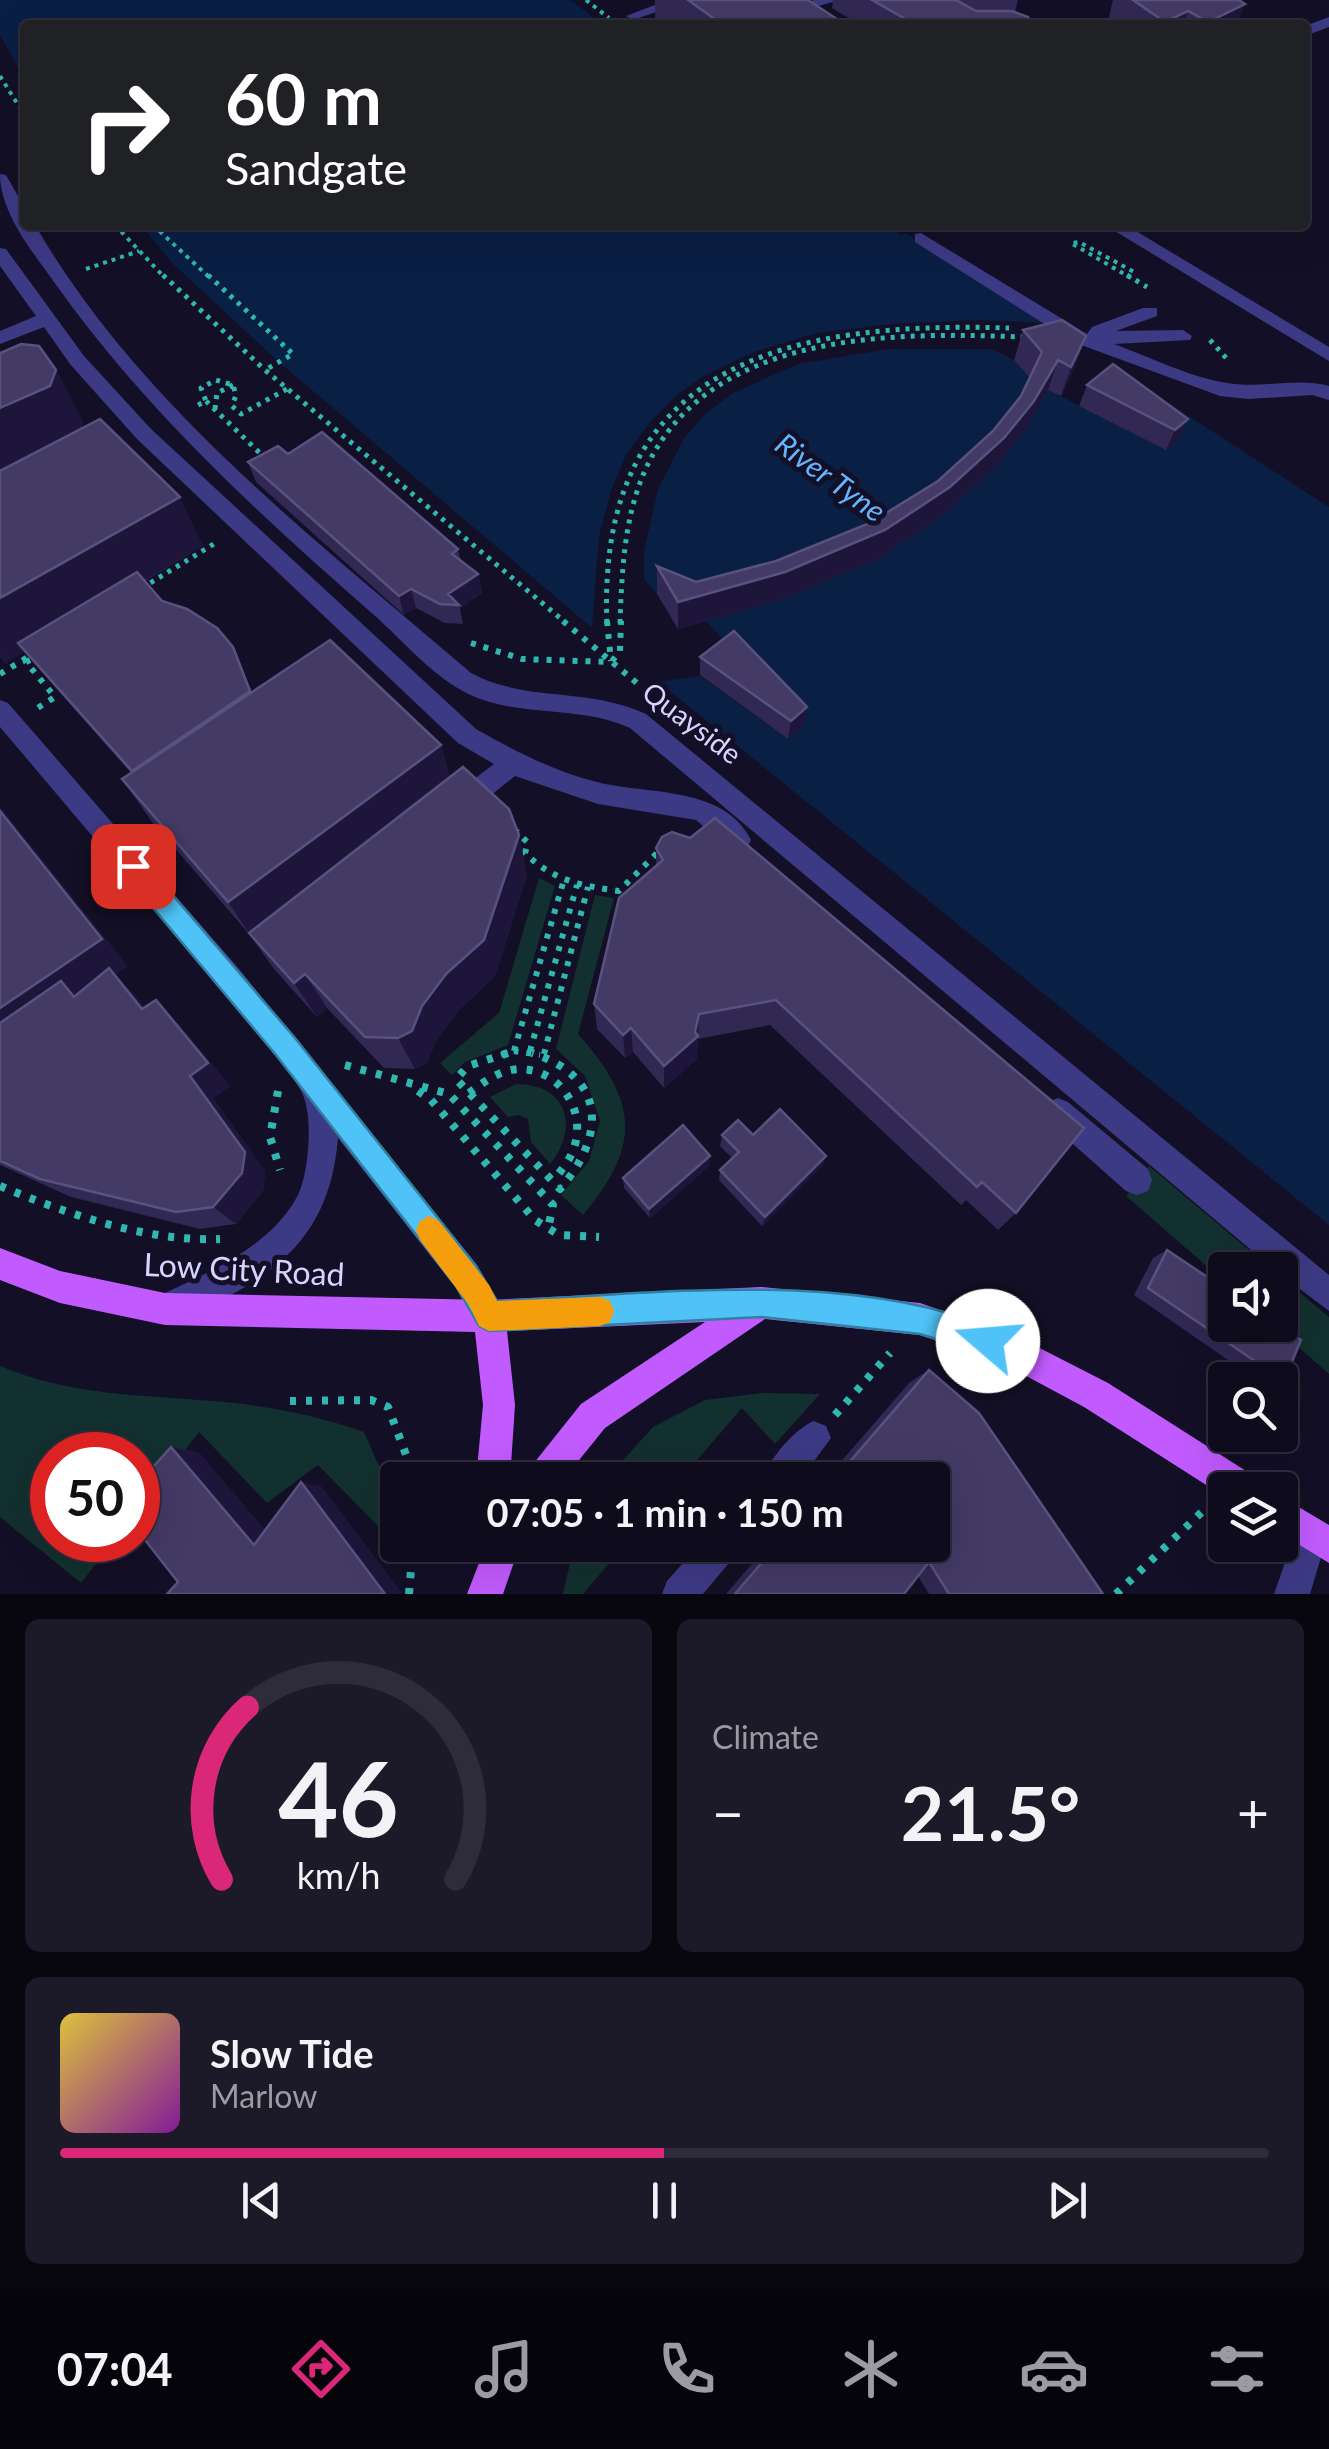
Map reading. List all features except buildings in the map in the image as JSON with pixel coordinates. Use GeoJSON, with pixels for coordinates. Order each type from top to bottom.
{"type":"FeatureCollection","features":[{"type":"Feature","properties":{"kind":"main road","name":"Low City Road"},"geometry":{"type":"LineString","coordinates":[[0,1264],[60,1287],[165,1309],[489,1316]]}},
{"type":"Feature","properties":{"kind":"main road"},"geometry":{"type":"LineString","coordinates":[[556,1462],[593,1416],[761,1303]]}},
{"type":"Feature","properties":{"kind":"main road"},"geometry":{"type":"LineString","coordinates":[[495,1462],[500,1405],[489,1316],[761,1303],[920,1319],[1011,1350],[1096,1394],[1217,1472]]}},
{"type":"Feature","properties":{"kind":"main road"},"geometry":{"type":"LineString","coordinates":[[1298,1525],[1320,1540]]}},
{"type":"Feature","properties":{"kind":"main road"},"geometry":{"type":"LineString","coordinates":[[484,1594],[487,1562]]}},
{"type":"Feature","properties":{"kind":"main road"},"geometry":{"type":"LineString","coordinates":[[484,1594],[496,1562]]}},
{"type":"Feature","properties":{"kind":"street"},"geometry":{"type":"LineString","coordinates":[[632,16],[683,0]]}},
{"type":"Feature","properties":{"kind":"street"},"geometry":{"type":"LineString","coordinates":[[798,14],[836,7]]}},
{"type":"Feature","properties":{"kind":"street","name":"Quayside"},"geometry":{"type":"LineString","coordinates":[[0,180],[20,213]]}},
{"type":"Feature","properties":{"kind":"street","name":"Quayside"},"geometry":{"type":"LineString","coordinates":[[30,230],[66,289],[176,417],[254,493],[478,690],[523,702],[593,703],[624,713],[648,728],[1329,1294]]}},
{"type":"Feature","properties":{"kind":"street"},"geometry":{"type":"LineString","coordinates":[[1122,230],[1329,354]]}},
{"type":"Feature","properties":{"kind":"street"},"geometry":{"type":"LineString","coordinates":[[920,238],[1077,339],[1220,389],[1248,392],[1312,388],[1329,393]]}},
{"type":"Feature","properties":{"kind":"street"},"geometry":{"type":"LineString","coordinates":[[0,253],[46,319],[68,364],[136,438],[243,527],[444,718],[514,764],[598,792],[702,810],[759,857]]}},
{"type":"Feature","properties":{"kind":"street"},"geometry":{"type":"LineString","coordinates":[[1077,339],[1150,312]]}},
{"type":"Feature","properties":{"kind":"street"},"geometry":{"type":"LineString","coordinates":[[0,338],[46,319]]}},
{"type":"Feature","properties":{"kind":"street"},"geometry":{"type":"LineString","coordinates":[[1077,339],[1183,336]]}},
{"type":"Feature","properties":{"kind":"street"},"geometry":{"type":"LineString","coordinates":[[6,717],[286,1046],[466,1276],[489,1316]]}},
{"type":"Feature","properties":{"kind":"street"},"geometry":{"type":"LineString","coordinates":[[431,827],[514,764]]}},
{"type":"Feature","properties":{"kind":"street"},"geometry":{"type":"LineString","coordinates":[[165,1309],[254,1266],[290,1233],[315,1192],[322,1171],[325,1128],[317,1090]]}},
{"type":"Feature","properties":{"kind":"street"},"geometry":{"type":"LineString","coordinates":[[1032,1090],[1138,1180]]}},
{"type":"Feature","properties":{"kind":"street"},"geometry":{"type":"LineString","coordinates":[[793,1462],[814,1438]]}},
{"type":"Feature","properties":{"kind":"street"},"geometry":{"type":"LineString","coordinates":[[1292,1594],[1320,1540]]}},
{"type":"Feature","properties":{"kind":"street"},"geometry":{"type":"LineString","coordinates":[[680,1594],[707,1562]]}},
{"type":"Feature","properties":{"kind":"path"},"geometry":{"type":"LineString","coordinates":[[586,0],[612,20]]}},
{"type":"Feature","properties":{"kind":"path"},"geometry":{"type":"LineString","coordinates":[[0,76],[20,108]]}},
{"type":"Feature","properties":{"kind":"path"},"geometry":{"type":"LineString","coordinates":[[120,230],[174,287],[265,370],[612,662]]}},
{"type":"Feature","properties":{"kind":"path"},"geometry":{"type":"LineString","coordinates":[[157,230],[293,354],[265,370]]}},
{"type":"Feature","properties":{"kind":"path"},"geometry":{"type":"LineString","coordinates":[[612,662],[607,640],[611,550],[630,477],[653,432],[693,393],[766,356],[839,336],[924,327],[984,326],[1044,330],[1077,339]]}},
{"type":"Feature","properties":{"kind":"path"},"geometry":{"type":"LineString","coordinates":[[612,662],[620,651],[624,550],[635,500],[658,445],[706,396],[739,375],[772,361],[858,340],[954,335],[1077,339]]}},
{"type":"Feature","properties":{"kind":"path"},"geometry":{"type":"LineString","coordinates":[[176,417],[206,401],[200,394],[206,384],[222,380],[233,386],[236,396],[232,406],[241,414],[287,389]]}},
{"type":"Feature","properties":{"kind":"path"},"geometry":{"type":"LineString","coordinates":[[214,410],[216,393],[233,386]]}},
{"type":"Feature","properties":{"kind":"path"},"geometry":{"type":"LineString","coordinates":[[146,589],[132,596],[243,527]]}},
{"type":"Feature","properties":{"kind":"path"},"geometry":{"type":"LineString","coordinates":[[456,630],[480,648],[509,658],[534,662],[612,662]]}},
{"type":"Feature","properties":{"kind":"path"},"geometry":{"type":"LineString","coordinates":[[0,674],[46,648],[26,662],[56,697],[6,717]]}},
{"type":"Feature","properties":{"kind":"path"},"geometry":{"type":"LineString","coordinates":[[478,792],[528,843],[525,854],[542,872],[563,882],[619,891]]}},
{"type":"Feature","properties":{"kind":"path"},"geometry":{"type":"LineString","coordinates":[[514,1051],[563,882]]}},
{"type":"Feature","properties":{"kind":"path"},"geometry":{"type":"LineString","coordinates":[[530,1051],[577,885]]}},
{"type":"Feature","properties":{"kind":"path"},"geometry":{"type":"LineString","coordinates":[[544,1054],[588,887]]}},
{"type":"Feature","properties":{"kind":"path"},"geometry":{"type":"LineString","coordinates":[[278,1180],[281,1166],[270,1137],[286,1046],[412,1087],[448,1094],[553,1205],[548,1229]]}},
{"type":"Feature","properties":{"kind":"path"},"geometry":{"type":"LineString","coordinates":[[514,1051],[530,1051],[562,1064],[575,1076],[589,1104],[592,1140],[578,1168],[560,1188],[456,1079],[468,1066],[514,1051]]}},
{"type":"Feature","properties":{"kind":"path"},"geometry":{"type":"LineString","coordinates":[[469,1093],[491,1076],[510,1070],[547,1075],[562,1086],[573,1101],[579,1141],[571,1162],[553,1181]]}},
{"type":"Feature","properties":{"kind":"path"},"geometry":{"type":"LineString","coordinates":[[412,1087],[432,1100],[520,1206],[548,1229],[559,1235],[599,1237]]}},
{"type":"Feature","properties":{"kind":"path"},"geometry":{"type":"LineString","coordinates":[[498,1146],[509,1136]]}},
{"type":"Feature","properties":{"kind":"path","name":"Low City Road"},"geometry":{"type":"LineString","coordinates":[[0,1186],[28,1200],[121,1224],[204,1242],[227,1238]]}},
{"type":"Feature","properties":{"kind":"path"},"geometry":{"type":"LineString","coordinates":[[814,1438],[920,1319]]}},
{"type":"Feature","properties":{"kind":"path"},"geometry":{"type":"LineString","coordinates":[[290,1401],[371,1400],[388,1407],[408,1462]]}},
{"type":"Feature","properties":{"kind":"path"},"geometry":{"type":"LineString","coordinates":[[1116,1594],[1208,1513]]}},
{"type":"Feature","properties":{"kind":"path"},"geometry":{"type":"LineString","coordinates":[[409,1594],[412,1562]]}},
{"type":"Feature","properties":{"kind":"green space"},"geometry":{"type":"Polygon","coordinates":[[[539,878],[555,886],[508,1045],[465,1062],[452,1075],[440,1063],[499,1013],[539,878]]]}},
{"type":"Feature","properties":{"kind":"green space"},"geometry":{"type":"Polygon","coordinates":[[[595,895],[614,898],[578,1034],[612,1081],[622,1102],[625,1123],[616,1167],[583,1215],[561,1195],[589,1161],[600,1121],[585,1076],[556,1049],[595,895]]]}},
{"type":"Feature","properties":{"kind":"green space"},"geometry":{"type":"Polygon","coordinates":[[[516,1084],[547,1091],[563,1110],[565,1136],[550,1164],[531,1142],[528,1119],[519,1115],[508,1117],[490,1097],[516,1084]]]}},
{"type":"Feature","properties":{"kind":"green space"},"geometry":{"type":"Polygon","coordinates":[[[1149,1166],[1252,1252],[1208,1252],[1208,1267],[1126,1196],[1149,1166]]]}},
{"type":"Feature","properties":{"kind":"green space"},"geometry":{"type":"Polygon","coordinates":[[[1298,1291],[1329,1317],[1329,1374],[1292,1342],[1298,1342],[1298,1291]]]}},
{"type":"Feature","properties":{"kind":"green space"},"geometry":{"type":"Polygon","coordinates":[[[0,1366],[78,1388],[252,1405],[308,1416],[364,1432],[380,1469],[379,1527],[318,1465],[267,1503],[199,1432],[160,1483],[160,1432],[30,1432],[30,1541],[0,1517],[0,1366]]]}},
{"type":"Feature","properties":{"kind":"green space"},"geometry":{"type":"Polygon","coordinates":[[[762,1393],[820,1394],[775,1444],[742,1408],[696,1462],[621,1462],[653,1427],[705,1400],[762,1393]]]}},
{"type":"Feature","properties":{"kind":"green space"},"geometry":{"type":"Polygon","coordinates":[[[55,1562],[98,1562],[81,1583],[55,1562]]]}},
{"type":"Feature","properties":{"kind":"green space"},"geometry":{"type":"Polygon","coordinates":[[[570,1562],[610,1562],[583,1594],[563,1594],[570,1562]]]}},
{"type":"Feature","properties":{"kind":"water"},"geometry":{"type":"Polygon","coordinates":[[[0,0],[571,0],[597,20],[20,20],[20,72],[0,35],[0,0]]]}},
{"type":"Feature","properties":{"kind":"water","name":"River Tyne"},"geometry":{"type":"Polygon","coordinates":[[[145,230],[893,230],[901,235],[906,233],[1329,507],[1329,1225],[592,628],[279,362],[173,264],[145,230]]]}},
{"type":"Feature","properties":{"kind":"pier"},"geometry":{"type":"Polygon","coordinates":[[[980,320],[1048,323],[1113,365],[1105,385],[1179,439],[1166,450],[1033,382],[1014,360],[992,349],[888,349],[798,364],[733,393],[706,413],[684,438],[658,489],[644,552],[644,579],[657,594],[695,610],[804,725],[788,739],[700,676],[657,682],[592,628],[599,536],[611,491],[626,455],[651,421],[678,394],[704,376],[754,352],[817,333],[891,324],[980,320]]]}},
{"type":"Feature","properties":{"kind":"slow traffic"},"geometry":{"type":"LineString","coordinates":[[429,1230],[466,1276],[489,1316],[600,1311]]}},
{"type":"Feature","properties":{"kind":"route"},"geometry":{"type":"LineString","coordinates":[[133,866],[286,1046],[466,1276],[489,1316],[761,1303],[920,1319],[988,1341]]}}]}
